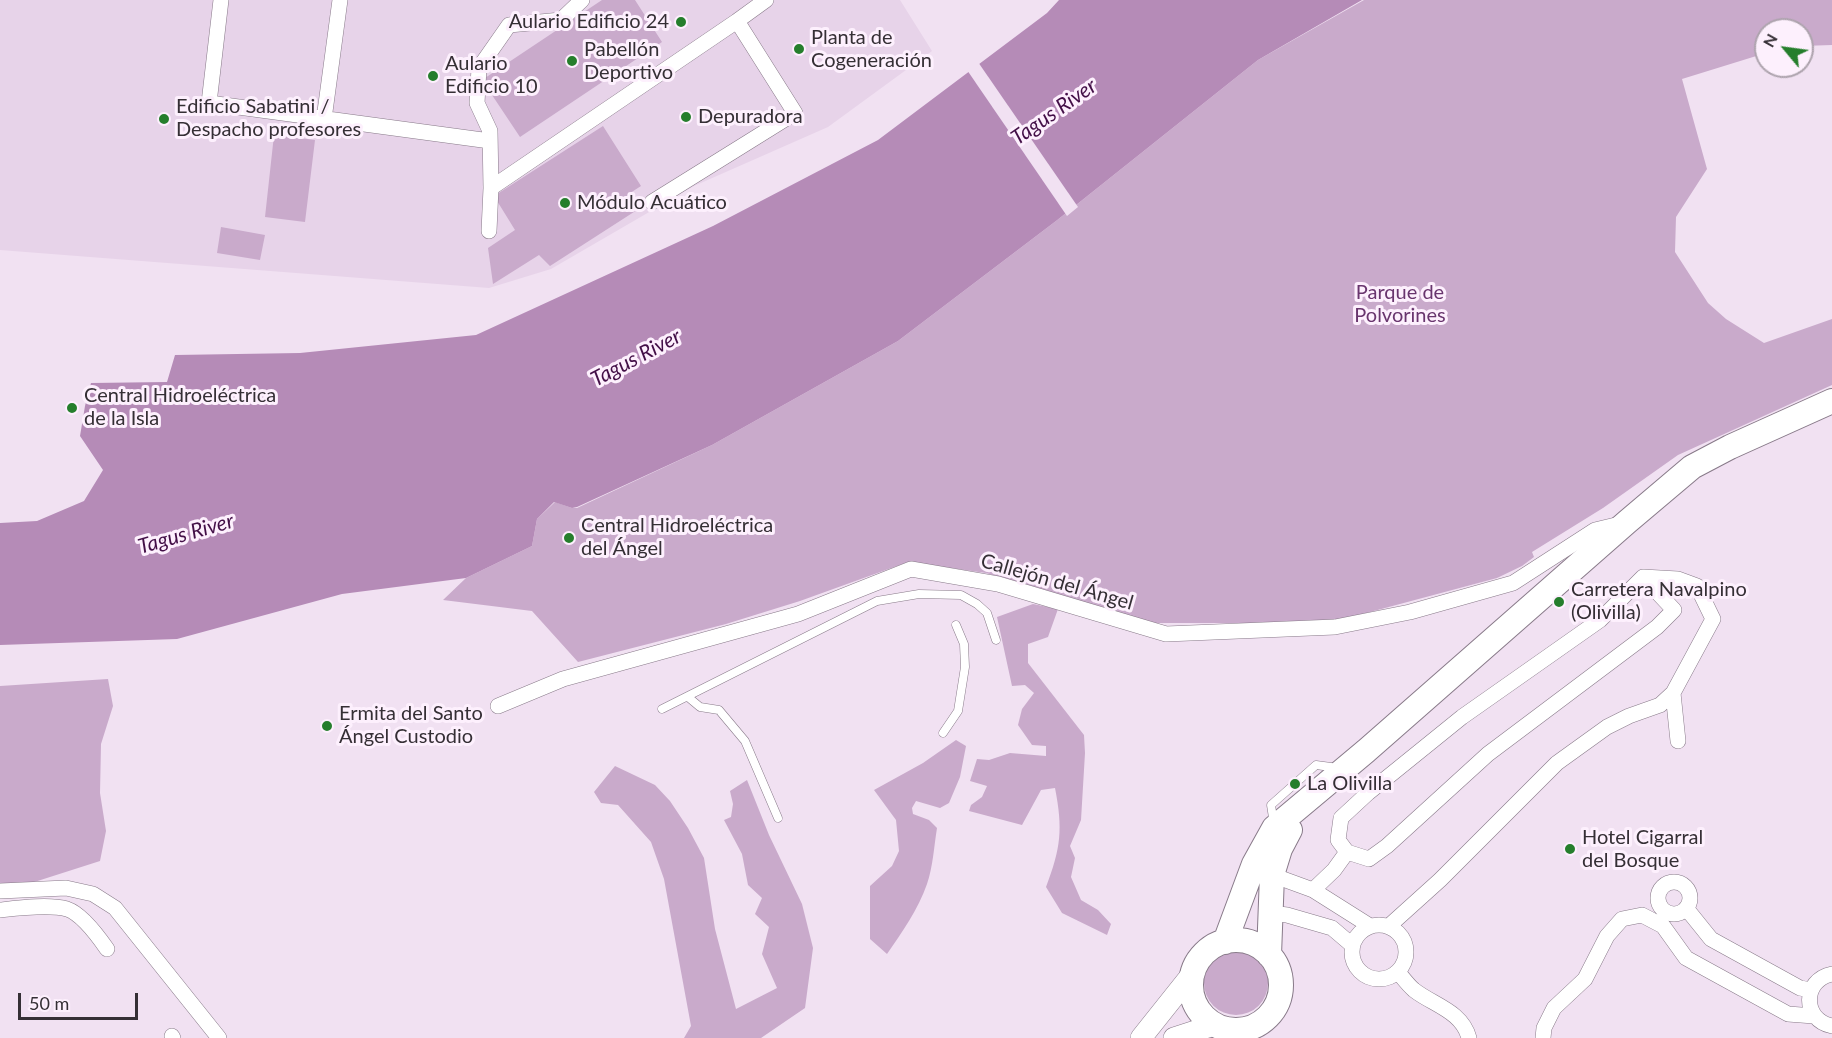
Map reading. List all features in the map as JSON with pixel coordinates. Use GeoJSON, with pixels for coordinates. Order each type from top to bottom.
{"type":"FeatureCollection","features":[{"type":"Feature","properties":{"kind":"main road"},"geometry":{"type":"LineString","coordinates":[[1225,942],[1254,864],[1274,828],[1692,467],[1730,447],[1832,401]]}},
{"type":"Feature","properties":{"kind":"main road"},"geometry":{"type":"LineString","coordinates":[[1269,955],[1272,875],[1280,849],[1302,806]]}},
{"type":"Feature","properties":{"kind":"main road"},"geometry":{"type":"LineString","coordinates":[[1141,1038],[1192,974],[1204,953],[1214,946],[1237,940],[1260,948],[1269,955],[1280,979],[1280,992],[1276,1004],[1258,1031],[1220,1030],[1174,1038]]}},
{"type":"Feature","properties":{"kind":"main road"},"geometry":{"type":"LineString","coordinates":[[1192,974],[1192,998],[1197,1008],[1220,1030]]}},
{"type":"Feature","properties":{"kind":"street"},"geometry":{"type":"LineString","coordinates":[[221,0],[209,104],[490,141]]}},
{"type":"Feature","properties":{"kind":"street"},"geometry":{"type":"LineString","coordinates":[[324,119],[340,0]]}},
{"type":"Feature","properties":{"kind":"street"},"geometry":{"type":"LineString","coordinates":[[489,231],[490,131],[477,103],[479,68],[509,25],[561,20],[582,0]]}},
{"type":"Feature","properties":{"kind":"street"},"geometry":{"type":"LineString","coordinates":[[491,188],[766,0]]}},
{"type":"Feature","properties":{"kind":"street"},"geometry":{"type":"LineString","coordinates":[[652,202],[795,113],[737,21]]}},
{"type":"Feature","properties":{"kind":"street","name":"Callejón del Ángel"},"geometry":{"type":"LineString","coordinates":[[498,706],[563,680],[798,614],[910,569],[998,584],[1166,634],[1335,627],[1410,612],[1513,583],[1595,531],[1627,522]]}},
{"type":"Feature","properties":{"kind":"street"},"geometry":{"type":"LineString","coordinates":[[1389,926],[1440,880],[1557,763],[1607,727],[1660,705],[1673,693],[1713,619],[1697,586],[1678,579],[1643,577],[1600,620],[1462,717],[1368,793],[1341,818],[1338,840],[1347,852],[1369,859],[1387,846],[1488,754],[1657,627],[1674,610],[1643,577]]}},
{"type":"Feature","properties":{"kind":"street"},"geometry":{"type":"LineString","coordinates":[[1513,583],[1532,606]]}},
{"type":"Feature","properties":{"kind":"street"},"geometry":{"type":"LineString","coordinates":[[1673,693],[1678,741]]}},
{"type":"Feature","properties":{"kind":"street"},"geometry":{"type":"LineString","coordinates":[[1313,890],[1334,870],[1347,852]]}},
{"type":"Feature","properties":{"kind":"street"},"geometry":{"type":"LineString","coordinates":[[1272,875],[1313,890],[1370,926]]}},
{"type":"Feature","properties":{"kind":"street"},"geometry":{"type":"LineString","coordinates":[[0,891],[66,888],[93,894],[115,908],[219,1038]]}},
{"type":"Feature","properties":{"kind":"street"},"geometry":{"type":"LineString","coordinates":[[0,910],[34,907],[68,909],[91,927],[107,949]]}},
{"type":"Feature","properties":{"kind":"street"},"geometry":{"type":"LineString","coordinates":[[1686,908],[1711,939],[1800,988],[1811,990]]}},
{"type":"Feature","properties":{"kind":"street"},"geometry":{"type":"LineString","coordinates":[[1271,913],[1297,917],[1332,928],[1352,945]]}},
{"type":"Feature","properties":{"kind":"street"},"geometry":{"type":"LineString","coordinates":[[1543,1038],[1544,1028],[1554,1008],[1585,979],[1607,936],[1622,919],[1642,915],[1664,926],[1686,958],[1788,1014],[1814,1016]]}},
{"type":"Feature","properties":{"kind":"street"},"geometry":{"type":"LineString","coordinates":[[1380,924],[1389,926],[1403,938],[1406,946],[1403,964],[1398,972],[1382,979],[1365,975],[1353,962],[1352,945],[1362,930],[1380,924]]}},
{"type":"Feature","properties":{"kind":"street"},"geometry":{"type":"LineString","coordinates":[[1398,972],[1412,988],[1431,1002],[1446,1008],[1467,1028],[1469,1038]]}},
{"type":"Feature","properties":{"kind":"street"},"geometry":{"type":"LineString","coordinates":[[1832,974],[1821,978],[1811,990],[1809,1003],[1814,1016],[1820,1022],[1832,1026]]}},
{"type":"Feature","properties":{"kind":"lane"},"geometry":{"type":"LineString","coordinates":[[662,709],[877,602],[919,594],[961,595],[987,613],[996,640]]}},
{"type":"Feature","properties":{"kind":"lane"},"geometry":{"type":"LineString","coordinates":[[943,733],[958,711],[965,667],[964,644],[956,625]]}},
{"type":"Feature","properties":{"kind":"lane"},"geometry":{"type":"LineString","coordinates":[[688,697],[700,707],[718,710],[745,741],[778,818]]}},
{"type":"Feature","properties":{"kind":"lane"},"geometry":{"type":"LineString","coordinates":[[1274,828],[1272,805],[1316,765],[1331,767],[1337,774]]}},
{"type":"Feature","properties":{"kind":"shaded area"},"geometry":{"type":"Polygon","coordinates":[[[0,0],[900,0],[932,51],[828,127],[694,186],[551,269],[489,288],[0,250],[0,0]]]}},
{"type":"Feature","properties":{"kind":"green space","name":"Pabellón Deportivo"},"geometry":{"type":"Polygon","coordinates":[[[602,0],[635,0],[662,42],[520,137],[482,80],[602,0]]]}},
{"type":"Feature","properties":{"kind":"green space","name":"Parque de Polvorines"},"geometry":{"type":"Polygon","coordinates":[[[1364,0],[1832,0],[1832,45],[1814,46],[1814,18],[1754,18],[1754,57],[1682,79],[1707,169],[1676,217],[1675,252],[1708,303],[1726,319],[1764,343],[1832,319],[1832,385],[1678,455],[1603,508],[1532,552],[1534,557],[1522,566],[1497,578],[1329,623],[1151,623],[986,573],[908,562],[800,601],[726,624],[578,662],[532,611],[443,600],[466,578],[532,546],[537,519],[555,502],[577,508],[712,445],[898,341],[1056,221],[1258,60],[1364,0]]]}},
{"type":"Feature","properties":{"kind":"green space","name":"Módulo Acuático"},"geometry":{"type":"Polygon","coordinates":[[[603,126],[641,186],[627,195],[637,210],[550,266],[539,255],[493,284],[488,248],[515,230],[494,196],[603,126]]]}},
{"type":"Feature","properties":{"kind":"green space"},"geometry":{"type":"Polygon","coordinates":[[[274,135],[315,140],[305,222],[265,217],[274,135]]]}},
{"type":"Feature","properties":{"kind":"green space"},"geometry":{"type":"Polygon","coordinates":[[[221,227],[265,235],[260,260],[217,253],[221,227]]]}},
{"type":"Feature","properties":{"kind":"green space"},"geometry":{"type":"Polygon","coordinates":[[[1033,604],[1058,609],[1048,637],[1028,644],[1028,663],[1084,735],[1081,820],[1070,846],[1075,858],[1071,877],[1081,900],[1098,910],[1111,924],[1107,935],[1062,913],[1046,887],[1058,849],[1060,827],[1055,788],[1041,790],[1022,825],[969,811],[971,805],[982,797],[987,786],[970,781],[977,759],[989,760],[1010,753],[1046,756],[1046,746],[1032,745],[1018,725],[1022,709],[1034,693],[1025,685],[1012,686],[997,617],[1033,604]]]}},
{"type":"Feature","properties":{"kind":"green space"},"geometry":{"type":"Polygon","coordinates":[[[108,679],[113,706],[101,744],[100,793],[106,831],[100,861],[0,893],[0,686],[108,679]]]}},
{"type":"Feature","properties":{"kind":"green space"},"geometry":{"type":"Polygon","coordinates":[[[956,740],[966,746],[960,777],[949,803],[940,808],[916,801],[912,808],[913,814],[929,820],[937,828],[932,864],[919,903],[887,954],[870,939],[870,886],[892,866],[899,851],[896,820],[874,790],[923,763],[956,740]]]}},
{"type":"Feature","properties":{"kind":"green space"},"geometry":{"type":"Polygon","coordinates":[[[615,766],[655,785],[670,801],[704,858],[715,929],[736,1009],[777,988],[762,954],[769,927],[755,914],[762,898],[748,885],[742,854],[724,820],[731,817],[733,804],[730,791],[747,780],[769,835],[802,904],[813,948],[805,1008],[761,1038],[684,1038],[691,1026],[664,879],[651,842],[618,805],[601,803],[594,792],[615,766]]]}},
{"type":"Feature","properties":{"kind":"green space"},"geometry":{"type":"Polygon","coordinates":[[[1236,951],[1254,957],[1262,965],[1268,983],[1262,1001],[1254,1009],[1236,1015],[1218,1009],[1210,1001],[1204,983],[1210,965],[1218,957],[1236,951]]]}},
{"type":"Feature","properties":{"kind":"water","name":"Tagus River"},"geometry":{"type":"Polygon","coordinates":[[[1059,0],[1362,0],[1258,60],[1056,221],[898,341],[712,445],[577,507],[572,508],[554,502],[537,519],[532,546],[466,578],[342,594],[177,639],[0,645],[0,523],[37,521],[84,501],[103,470],[80,436],[91,383],[167,382],[175,355],[300,353],[476,335],[713,226],[878,140],[1047,13],[1059,0]]]}},
{"type":"Feature","properties":{"kind":"pier"},"geometry":{"type":"Polygon","coordinates":[[[978,62],[1078,207],[1067,216],[967,70],[978,62]]]}},
{"type":"Feature","properties":{"kind":"place","name":"Aulario Edificio 24"},"geometry":{"type":"Point","coordinates":[681,22]}},
{"type":"Feature","properties":{"kind":"place","name":"Planta de Cogeneración"},"geometry":{"type":"Point","coordinates":[799,49]}},
{"type":"Feature","properties":{"kind":"place","name":"Pabellón Deportivo"},"geometry":{"type":"Point","coordinates":[572,61]}},
{"type":"Feature","properties":{"kind":"place","name":"Aulario Edificio 10"},"geometry":{"type":"Point","coordinates":[433,76]}},
{"type":"Feature","properties":{"kind":"place","name":"Depuradora"},"geometry":{"type":"Point","coordinates":[686,117]}},
{"type":"Feature","properties":{"kind":"place","name":"Edificio Sabatini / Despacho profesores"},"geometry":{"type":"Point","coordinates":[164,119]}},
{"type":"Feature","properties":{"kind":"place","name":"Módulo Acuático"},"geometry":{"type":"Point","coordinates":[565,203]}},
{"type":"Feature","properties":{"kind":"place","name":"Central Hidroeléctrica de la Isla"},"geometry":{"type":"Point","coordinates":[72,408]}},
{"type":"Feature","properties":{"kind":"place","name":"Central Hidroeléctrica del Ángel"},"geometry":{"type":"Point","coordinates":[569,538]}},
{"type":"Feature","properties":{"kind":"place","name":"Carretera Navalpino (Olivilla)"},"geometry":{"type":"Point","coordinates":[1559,602]}},
{"type":"Feature","properties":{"kind":"place","name":"Ermita del Santo Ángel Custodio"},"geometry":{"type":"Point","coordinates":[327,726]}},
{"type":"Feature","properties":{"kind":"place","name":"La Olivilla"},"geometry":{"type":"Point","coordinates":[1295,784]}},
{"type":"Feature","properties":{"kind":"place","name":"Hotel Cigarral del Bosque"},"geometry":{"type":"Point","coordinates":[1570,849]}}]}
